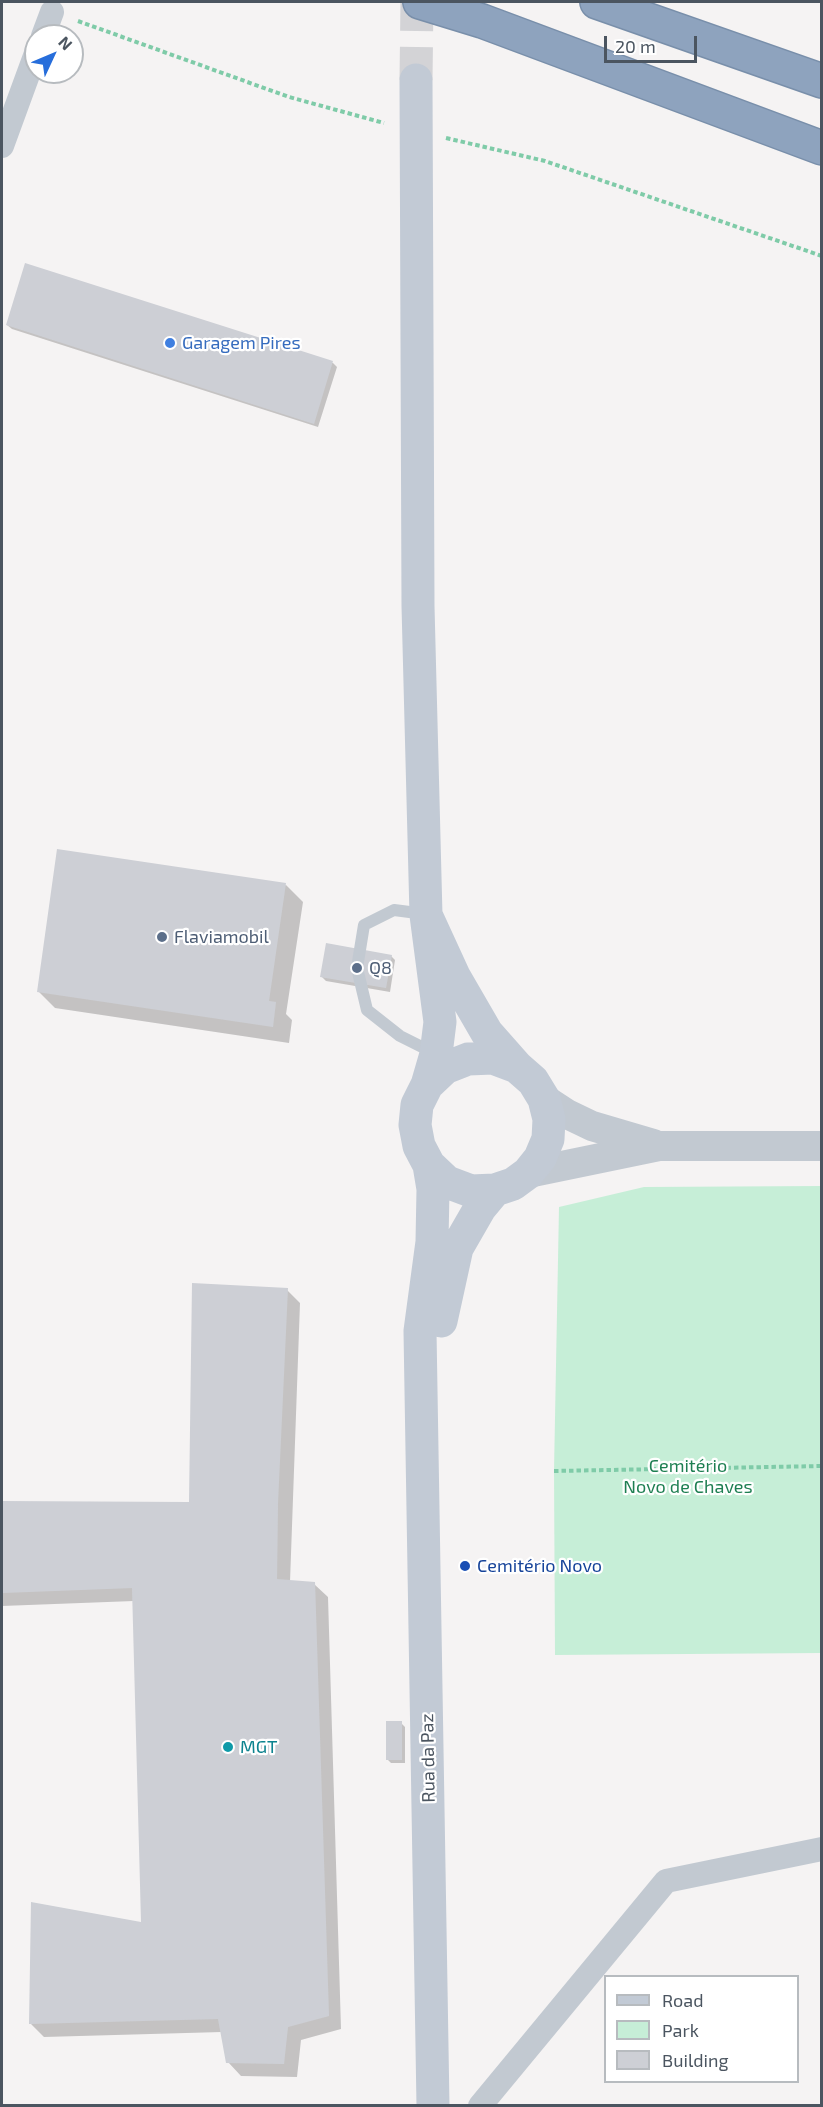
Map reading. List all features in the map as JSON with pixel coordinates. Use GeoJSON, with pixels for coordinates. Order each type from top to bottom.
{"type":"FeatureCollection","features":[{"type":"Feature","properties":{"kind":"highway"},"geometry":{"type":"LineString","coordinates":[[420,2],[482,21],[822,148]]}},
{"type":"Feature","properties":{"kind":"highway"},"geometry":{"type":"LineString","coordinates":[[597,2],[822,81]]}},
{"type":"Feature","properties":{"kind":"main road"},"geometry":{"type":"LineString","coordinates":[[416,80],[418,606],[426,915],[440,1022],[436,1054],[427,1086],[417,1105],[415,1125],[418,1146],[429,1165],[447,1182],[471,1191],[495,1190],[513,1184],[528,1173],[540,1158],[548,1139],[549,1119],[544,1100],[533,1081],[517,1067],[487,1033],[454,976],[426,915]]}},
{"type":"Feature","properties":{"kind":"main road"},"geometry":{"type":"LineString","coordinates":[[427,1086],[445,1068],[468,1059],[493,1058],[517,1067]]}},
{"type":"Feature","properties":{"kind":"main road"},"geometry":{"type":"LineString","coordinates":[[422,1410],[420,1331],[432,1242],[434,1189],[429,1165]]}},
{"type":"Feature","properties":{"kind":"main road"},"geometry":{"type":"LineString","coordinates":[[422,1410],[457,1248],[480,1208],[495,1190]]}},
{"type":"Feature","properties":{"kind":"main road","name":"Rua da Paz"},"geometry":{"type":"LineString","coordinates":[[422,1410],[433,2106]]}},
{"type":"Feature","properties":{"kind":"street"},"geometry":{"type":"LineString","coordinates":[[48,24],[52,12]]}},
{"type":"Feature","properties":{"kind":"street"},"geometry":{"type":"LineString","coordinates":[[2,146],[25,84]]}},
{"type":"Feature","properties":{"kind":"street"},"geometry":{"type":"LineString","coordinates":[[544,1100],[592,1126],[658,1146]]}},
{"type":"Feature","properties":{"kind":"street"},"geometry":{"type":"LineString","coordinates":[[528,1173],[658,1146],[822,1146]]}},
{"type":"Feature","properties":{"kind":"street"},"geometry":{"type":"LineString","coordinates":[[480,2106],[666,1881],[822,1849]]}},
{"type":"Feature","properties":{"kind":"lane"},"geometry":{"type":"LineString","coordinates":[[426,915],[394,910],[364,925],[357,968],[368,1010],[400,1036],[436,1054]]}},
{"type":"Feature","properties":{"kind":"path"},"geometry":{"type":"LineString","coordinates":[[554,1471],[822,1466]]}},
{"type":"Feature","properties":{"kind":"green space","name":"Cemitério Novo de Chaves"},"geometry":{"type":"Polygon","coordinates":[[[821,1186],[821,1653],[555,1655],[554,1471],[559,1207],[644,1187],[821,1186]]]}},
{"type":"Feature","properties":{"kind":"building","name":"Garagem Pires"},"geometry":{"type":"Polygon","coordinates":[[[25,263],[333,361],[314,424],[6,325],[25,263]]]}},
{"type":"Feature","properties":{"kind":"building","name":"Flaviamobil"},"geometry":{"type":"Polygon","coordinates":[[[57,849],[286,883],[269,1001],[276,1002],[273,1027],[37,992],[57,849]]]}},
{"type":"Feature","properties":{"kind":"building"},"geometry":{"type":"Polygon","coordinates":[[[326,943],[392,955],[386,988],[320,977],[326,943]]]}},
{"type":"Feature","properties":{"kind":"building","name":"MGT"},"geometry":{"type":"Polygon","coordinates":[[[192,1283],[288,1288],[278,1503],[277,1579],[315,1582],[329,2016],[288,2027],[284,2064],[226,2063],[218,2019],[29,2024],[31,1902],[141,1922],[132,1588],[2,1593],[2,1501],[189,1502],[192,1283]]]}},
{"type":"Feature","properties":{"kind":"building"},"geometry":{"type":"Polygon","coordinates":[[[386,1721],[402,1721],[402,1760],[386,1760],[386,1721]]]}},
{"type":"Feature","properties":{"kind":"tunnel"},"geometry":{"type":"LineString","coordinates":[[416,80],[417,2]]}},
{"type":"Feature","properties":{"kind":"place","name":"Garagem Pires"},"geometry":{"type":"Point","coordinates":[170,343]}},
{"type":"Feature","properties":{"kind":"place","name":"Flaviamobil"},"geometry":{"type":"Point","coordinates":[162,937]}},
{"type":"Feature","properties":{"kind":"place","name":"Q8"},"geometry":{"type":"Point","coordinates":[357,968]}},
{"type":"Feature","properties":{"kind":"place","name":"Cemitério Novo"},"geometry":{"type":"Point","coordinates":[465,1566]}},
{"type":"Feature","properties":{"kind":"place","name":"MGT"},"geometry":{"type":"Point","coordinates":[228,1747]}}]}
